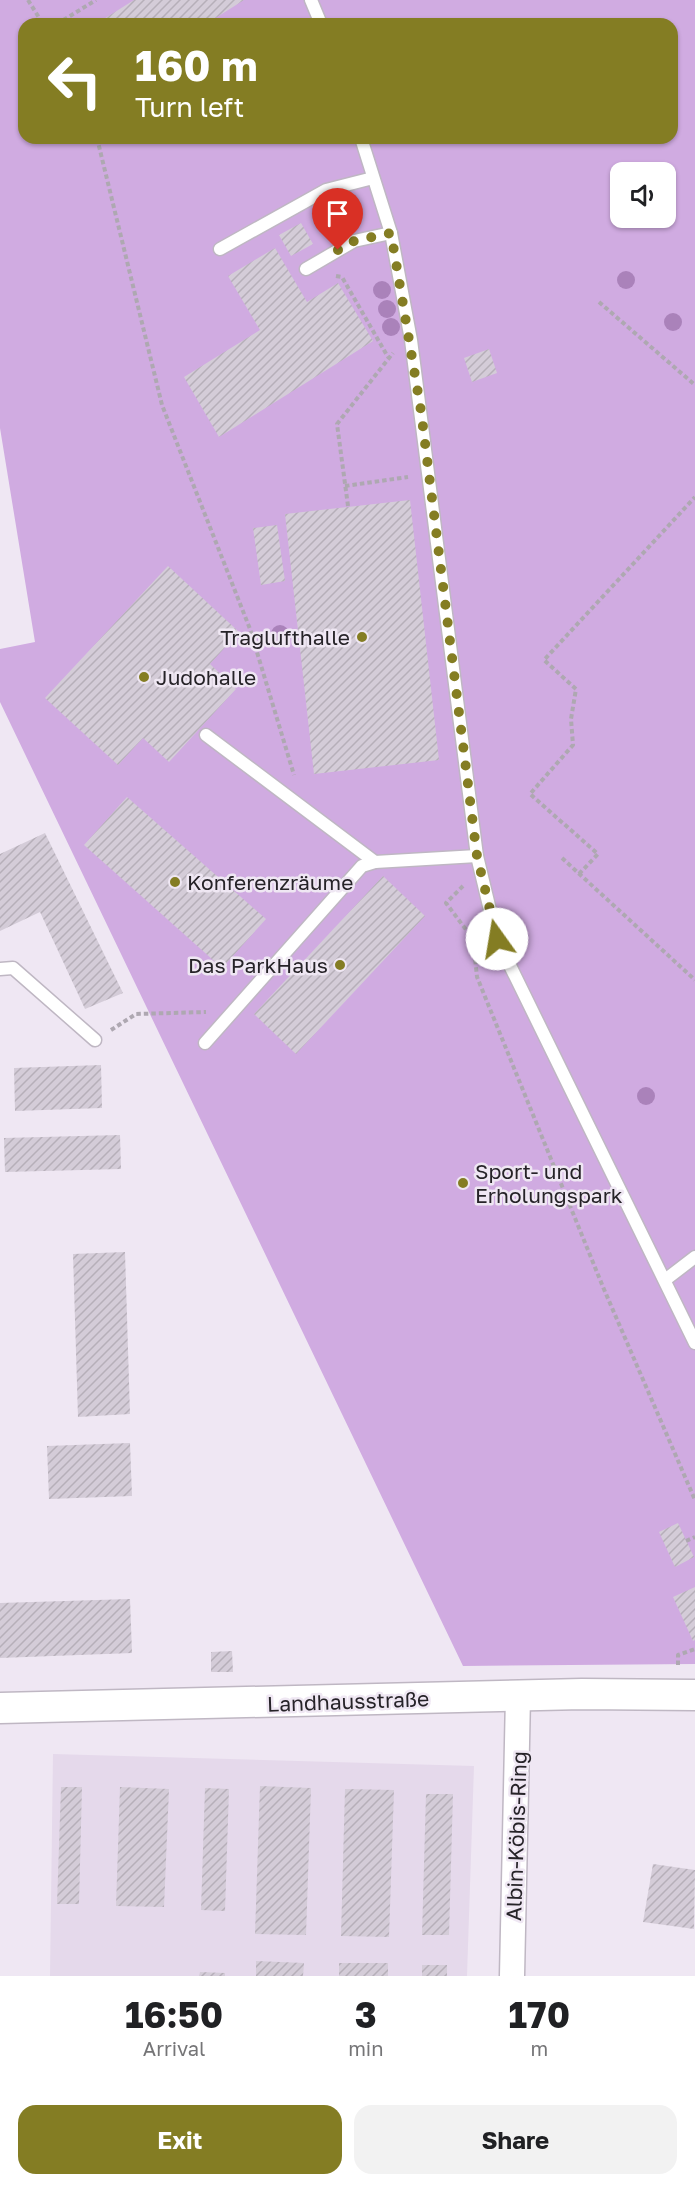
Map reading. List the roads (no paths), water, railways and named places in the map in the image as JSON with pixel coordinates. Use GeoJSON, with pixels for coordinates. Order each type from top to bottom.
{"type":"FeatureCollection","features":[{"type":"Feature","properties":{"kind":"street","name":"Landhausstraße"},"geometry":{"type":"LineString","coordinates":[[0,1708],[519,1696],[695,1695]]}},
{"type":"Feature","properties":{"kind":"street","name":"Albin-Köbis-Ring"},"geometry":{"type":"LineString","coordinates":[[512,1976],[519,1696]]}},
{"type":"Feature","properties":{"kind":"lane"},"geometry":{"type":"LineString","coordinates":[[311,0],[318,18]]}},
{"type":"Feature","properties":{"kind":"lane"},"geometry":{"type":"LineString","coordinates":[[363,144],[391,233],[411,340],[479,862],[497,939],[695,1343]]}},
{"type":"Feature","properties":{"kind":"lane"},"geometry":{"type":"LineString","coordinates":[[220,249],[326,190],[374,178]]}},
{"type":"Feature","properties":{"kind":"lane"},"geometry":{"type":"LineString","coordinates":[[306,269],[354,241],[391,233]]}},
{"type":"Feature","properties":{"kind":"lane"},"geometry":{"type":"LineString","coordinates":[[206,735],[375,862]]}},
{"type":"Feature","properties":{"kind":"lane"},"geometry":{"type":"LineString","coordinates":[[205,1043],[362,866],[375,862],[479,862]]}},
{"type":"Feature","properties":{"kind":"lane"},"geometry":{"type":"LineString","coordinates":[[0,969],[13,968],[95,1040]]}},
{"type":"Feature","properties":{"kind":"lane"},"geometry":{"type":"LineString","coordinates":[[665,1280],[695,1257]]}},
{"type":"Feature","properties":{"kind":"place","name":"Traglufthalle"},"geometry":{"type":"Point","coordinates":[362,637]}},
{"type":"Feature","properties":{"kind":"place","name":"Judohalle"},"geometry":{"type":"Point","coordinates":[144,677]}},
{"type":"Feature","properties":{"kind":"place","name":"Konferenzräume"},"geometry":{"type":"Point","coordinates":[175,882]}},
{"type":"Feature","properties":{"kind":"place","name":"Das ParkHaus"},"geometry":{"type":"Point","coordinates":[340,965]}},
{"type":"Feature","properties":{"kind":"place","name":"Sport- und Erholungspark"},"geometry":{"type":"Point","coordinates":[463,1183]}}]}
